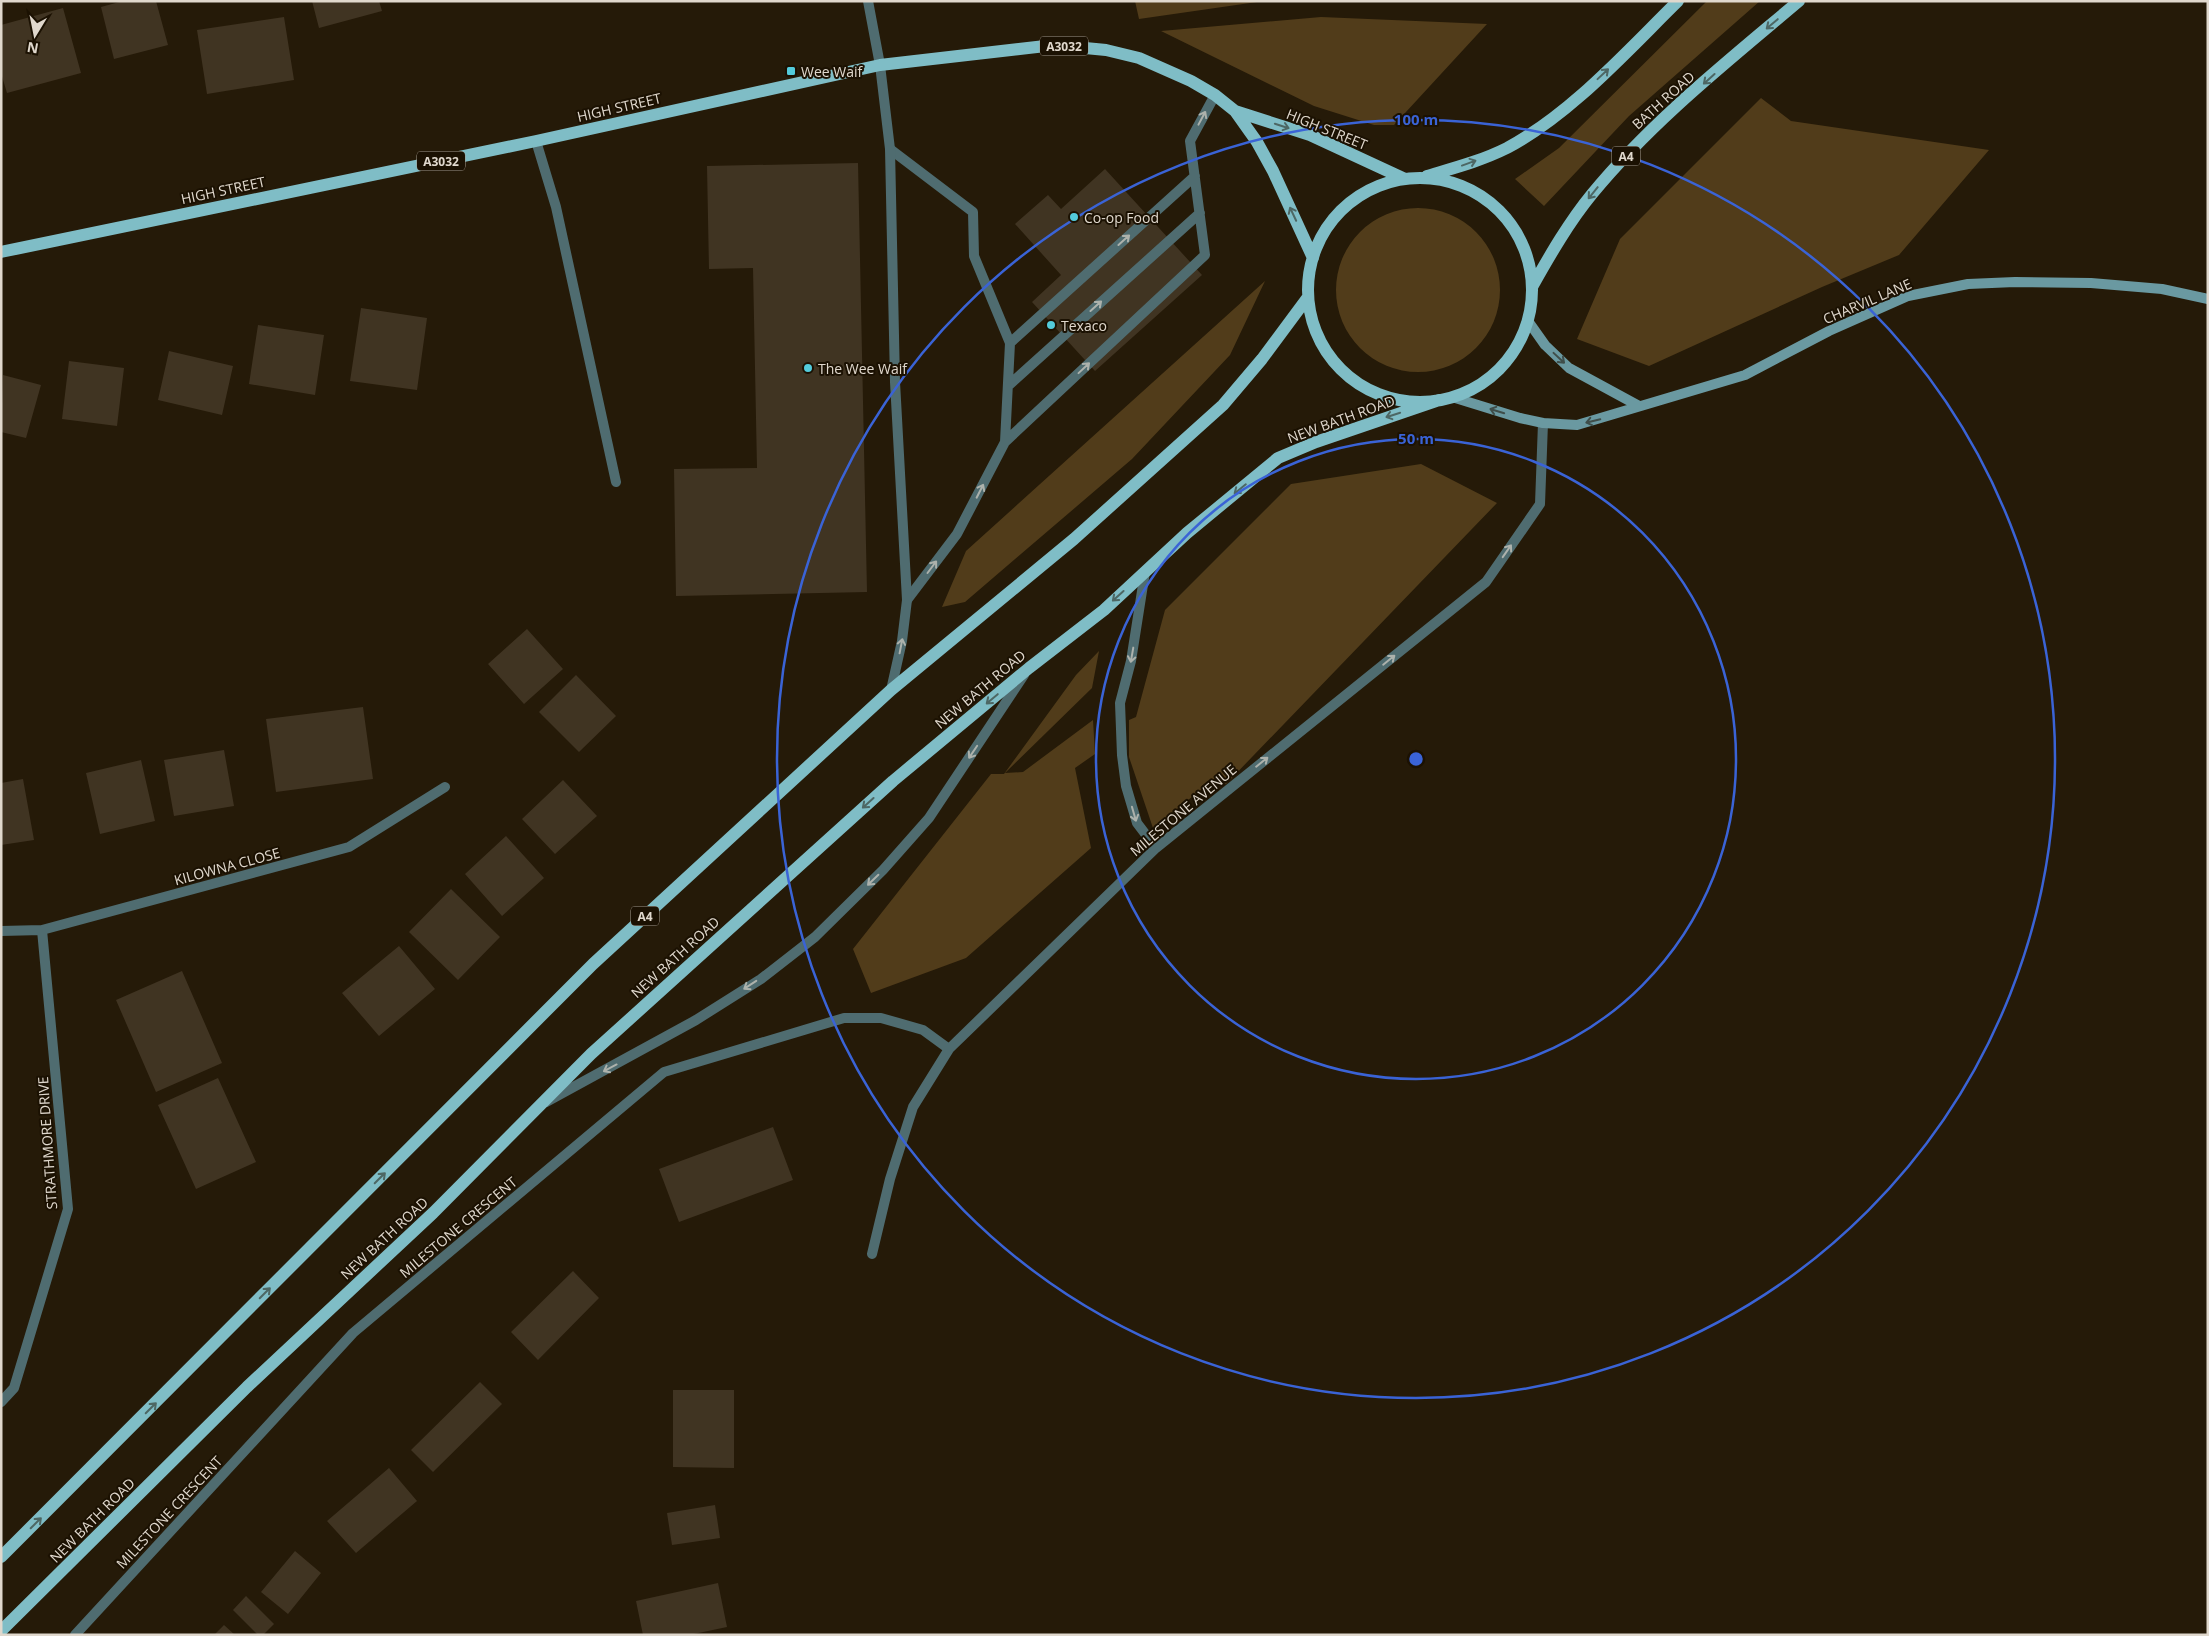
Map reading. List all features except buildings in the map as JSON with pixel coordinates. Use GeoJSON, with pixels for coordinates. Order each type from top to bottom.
{"type":"FeatureCollection","features":[{"type":"Feature","properties":{"kind":"main road","name":"BATH ROAD"},"geometry":{"type":"LineString","coordinates":[[1423,178],[1469,164],[1506,148],[1535,131],[1561,112],[1678,1]]}},
{"type":"Feature","properties":{"kind":"main road","name":"BATH ROAD"},"geometry":{"type":"LineString","coordinates":[[1532,286],[1555,247],[1592,194],[1646,136],[1799,1]]}},
{"type":"Feature","properties":{"kind":"main road","name":"HIGH STREET"},"geometry":{"type":"LineString","coordinates":[[1,252],[536,141],[880,65],[1054,45],[1106,50],[1139,58],[1171,71],[1214,95],[1235,111],[1257,142],[1273,171],[1313,258]]}},
{"type":"Feature","properties":{"kind":"main road","name":"HIGH STREET"},"geometry":{"type":"LineString","coordinates":[[1235,111],[1310,135],[1405,179]]}},
{"type":"Feature","properties":{"kind":"main road","name":"BATH ROAD"},"geometry":{"type":"LineString","coordinates":[[1423,178],[1447,181],[1479,195],[1495,207],[1511,225],[1523,245],[1529,266],[1532,286],[1528,321],[1513,352],[1496,372],[1474,388],[1439,400],[1395,399],[1370,389],[1349,376],[1335,362],[1323,345],[1311,314],[1308,297],[1308,285],[1313,258],[1330,222],[1351,202],[1376,187],[1405,179],[1423,178]]}},
{"type":"Feature","properties":{"kind":"main road","name":"CHARVIL LANE"},"geometry":{"type":"LineString","coordinates":[[1452,397],[1520,418],[1543,423],[1576,425],[1745,375],[1829,331],[1908,296],[1968,284],[2015,282],[2091,283],[2162,289],[2208,300]]}},
{"type":"Feature","properties":{"kind":"main road","name":"A4"},"geometry":{"type":"LineString","coordinates":[[1,1557],[593,964],[891,690],[1074,539],[1224,405],[1262,360],[1308,297]]}},
{"type":"Feature","properties":{"kind":"main road"},"geometry":{"type":"LineString","coordinates":[[1528,321],[1545,345],[1569,368],[1639,406]]}},
{"type":"Feature","properties":{"kind":"main road","name":"NEW BATH ROAD"},"geometry":{"type":"LineString","coordinates":[[1,1631],[247,1387],[433,1213],[591,1054],[760,899],[893,781],[1029,668],[1104,610],[1187,533],[1278,458],[1341,433],[1439,400]]}},
{"type":"Feature","properties":{"kind":"street"},"geometry":{"type":"LineString","coordinates":[[868,1],[880,65],[890,150],[895,382],[907,600],[902,641],[891,690]]}},
{"type":"Feature","properties":{"kind":"street"},"geometry":{"type":"LineString","coordinates":[[907,600],[957,534],[1005,442],[1205,255],[1190,141],[1214,95]]}},
{"type":"Feature","properties":{"kind":"street"},"geometry":{"type":"LineString","coordinates":[[536,141],[556,207],[616,482]]}},
{"type":"Feature","properties":{"kind":"street"},"geometry":{"type":"LineString","coordinates":[[890,150],[973,212],[974,256],[1010,343],[1005,442]]}},
{"type":"Feature","properties":{"kind":"street"},"geometry":{"type":"LineString","coordinates":[[1010,343],[1195,176]]}},
{"type":"Feature","properties":{"kind":"street"},"geometry":{"type":"LineString","coordinates":[[1008,386],[1200,213]]}},
{"type":"Feature","properties":{"kind":"street","name":"MILESTONE AVENUE"},"geometry":{"type":"LineString","coordinates":[[872,1254],[890,1179],[913,1106],[949,1049],[1156,848],[1486,582],[1540,504],[1543,423]]}},
{"type":"Feature","properties":{"kind":"street"},"geometry":{"type":"LineString","coordinates":[[1145,572],[1131,661],[1120,703],[1122,755],[1126,786],[1137,823],[1156,848]]}},
{"type":"Feature","properties":{"kind":"street"},"geometry":{"type":"LineString","coordinates":[[539,1106],[696,1020],[761,979],[814,937],[883,870],[929,818],[1029,668]]}},
{"type":"Feature","properties":{"kind":"street","name":"KILOWNA CLOSE"},"geometry":{"type":"LineString","coordinates":[[1,931],[42,930],[349,847],[445,787]]}},
{"type":"Feature","properties":{"kind":"street","name":"STRATHMORE DRIVE"},"geometry":{"type":"LineString","coordinates":[[1,1402],[14,1388],[68,1209],[42,930]]}},
{"type":"Feature","properties":{"kind":"street","name":"MILESTONE CRESCENT"},"geometry":{"type":"LineString","coordinates":[[75,1635],[353,1333],[664,1072],[844,1018],[880,1018],[923,1030],[949,1049]]}},
{"type":"Feature","properties":{"kind":"shaded area"},"geometry":{"type":"Polygon","coordinates":[[[1135,1],[1264,1],[1139,19],[1135,1]]]}},
{"type":"Feature","properties":{"kind":"shaded area"},"geometry":{"type":"Polygon","coordinates":[[[1707,1],[1760,1],[1629,116],[1544,206],[1515,179],[1559,148],[1707,1]]]}},
{"type":"Feature","properties":{"kind":"shaded area"},"geometry":{"type":"Polygon","coordinates":[[[1321,17],[1487,24],[1394,125],[1374,125],[1314,106],[1161,31],[1321,17]]]}},
{"type":"Feature","properties":{"kind":"shaded area"},"geometry":{"type":"Polygon","coordinates":[[[1761,98],[1791,121],[1989,150],[1899,255],[1822,287],[1649,366],[1577,339],[1620,239],[1761,98]]]}},
{"type":"Feature","properties":{"kind":"shaded area"},"geometry":{"type":"Polygon","coordinates":[[[1426,208],[1442,211],[1457,217],[1482,238],[1491,251],[1497,266],[1500,290],[1499,306],[1491,329],[1470,354],[1457,363],[1442,369],[1410,372],[1394,369],[1379,363],[1354,342],[1345,329],[1339,314],[1336,282],[1339,266],[1345,251],[1366,226],[1379,217],[1394,211],[1426,208]]]}},
{"type":"Feature","properties":{"kind":"shaded area"},"geometry":{"type":"Polygon","coordinates":[[[1265,281],[1230,355],[1132,459],[965,602],[942,607],[966,551],[1265,281]]]}},
{"type":"Feature","properties":{"kind":"shaded area"},"geometry":{"type":"Polygon","coordinates":[[[1421,464],[1497,503],[1226,784],[1217,777],[1153,828],[1129,757],[1129,720],[1136,717],[1165,610],[1291,484],[1421,464]]]}},
{"type":"Feature","properties":{"kind":"shaded area"},"geometry":{"type":"Polygon","coordinates":[[[1099,651],[1092,688],[1005,773],[1023,772],[1093,720],[1095,754],[1075,768],[1091,848],[966,958],[871,993],[853,949],[991,774],[1004,774],[1076,675],[1099,651]]]}},
{"type":"Feature","properties":{"kind":"place","name":"Wee Waif"},"geometry":{"type":"Point","coordinates":[791,71]}},
{"type":"Feature","properties":{"kind":"place","name":"Co-op Food"},"geometry":{"type":"Point","coordinates":[1074,217]}},
{"type":"Feature","properties":{"kind":"place","name":"Texaco"},"geometry":{"type":"Point","coordinates":[1051,325]}},
{"type":"Feature","properties":{"kind":"place","name":"The Wee Waif"},"geometry":{"type":"Point","coordinates":[808,368]}}]}
